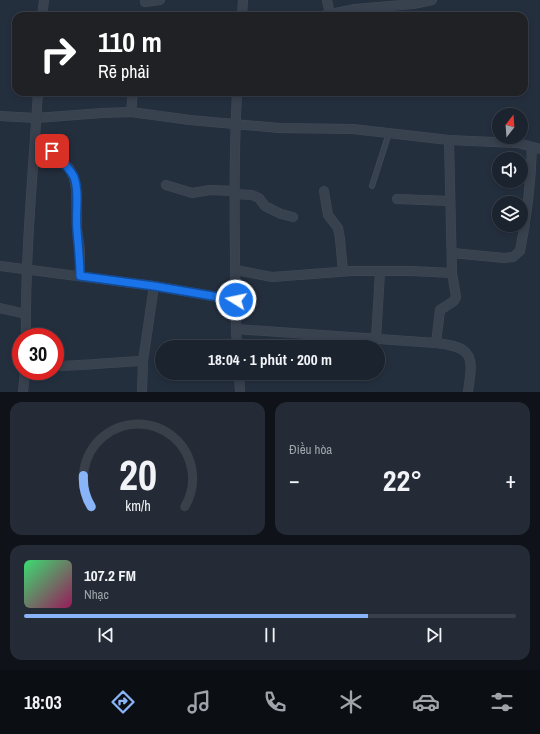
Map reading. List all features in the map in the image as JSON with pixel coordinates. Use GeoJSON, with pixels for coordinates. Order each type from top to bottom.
{"type":"FeatureCollection","features":[{"type":"Feature","properties":{"kind":"street"},"geometry":{"type":"LineString","coordinates":[[42,12],[44,0]]}},
{"type":"Feature","properties":{"kind":"street"},"geometry":{"type":"LineString","coordinates":[[145,2],[160,0]]}},
{"type":"Feature","properties":{"kind":"street"},"geometry":{"type":"LineString","coordinates":[[242,12],[243,0]]}},
{"type":"Feature","properties":{"kind":"street"},"geometry":{"type":"LineString","coordinates":[[326,12],[327,0]]}},
{"type":"Feature","properties":{"kind":"street"},"geometry":{"type":"LineString","coordinates":[[338,12],[355,8],[413,4],[432,0]]}},
{"type":"Feature","properties":{"kind":"street"},"geometry":{"type":"LineString","coordinates":[[26,328],[29,212],[38,96]]}},
{"type":"Feature","properties":{"kind":"street"},"geometry":{"type":"LineString","coordinates":[[131,112],[133,96]]}},
{"type":"Feature","properties":{"kind":"street"},"geometry":{"type":"LineString","coordinates":[[237,340],[235,192],[238,96]]}},
{"type":"Feature","properties":{"kind":"street"},"geometry":{"type":"LineString","coordinates":[[0,116],[36,118],[102,112],[131,112],[190,120],[279,128],[353,129],[449,140],[518,143],[536,148],[520,251],[512,256],[504,258],[452,253]]}},
{"type":"Feature","properties":{"kind":"street"},"geometry":{"type":"LineString","coordinates":[[436,343],[440,310],[454,301],[456,297],[452,273],[449,140]]}},
{"type":"Feature","properties":{"kind":"street"},"geometry":{"type":"LineString","coordinates":[[35,144],[52,151],[69,168],[74,178],[76,190],[77,229],[80,250],[80,276]]}},
{"type":"Feature","properties":{"kind":"street"},"geometry":{"type":"LineString","coordinates":[[166,185],[192,193],[210,190],[252,195],[258,198],[265,206],[281,214],[293,217]]}},
{"type":"Feature","properties":{"kind":"street"},"geometry":{"type":"LineString","coordinates":[[324,191],[328,215],[338,228],[343,272]]}},
{"type":"Feature","properties":{"kind":"street"},"geometry":{"type":"LineString","coordinates":[[397,199],[450,201]]}},
{"type":"Feature","properties":{"kind":"street"},"geometry":{"type":"LineString","coordinates":[[0,266],[154,286],[236,300]]}},
{"type":"Feature","properties":{"kind":"street"},"geometry":{"type":"LineString","coordinates":[[236,270],[272,277],[343,272],[412,271],[452,273]]}},
{"type":"Feature","properties":{"kind":"street"},"geometry":{"type":"LineString","coordinates":[[376,339],[380,272]]}},
{"type":"Feature","properties":{"kind":"street"},"geometry":{"type":"LineString","coordinates":[[142,392],[144,361],[154,286]]}},
{"type":"Feature","properties":{"kind":"street"},"geometry":{"type":"LineString","coordinates":[[0,308],[26,314]]}},
{"type":"Feature","properties":{"kind":"street"},"geometry":{"type":"LineString","coordinates":[[236,329],[436,343],[459,347],[469,355],[472,368],[468,392]]}},
{"type":"Feature","properties":{"kind":"street"},"geometry":{"type":"LineString","coordinates":[[64,366],[144,361]]}},
{"type":"Feature","properties":{"kind":"street"},"geometry":{"type":"LineString","coordinates":[[23,392],[24,380]]}},
{"type":"Feature","properties":{"kind":"street"},"geometry":{"type":"LineString","coordinates":[[239,380],[240,392]]}},
{"type":"Feature","properties":{"kind":"lane"},"geometry":{"type":"LineString","coordinates":[[372,186],[389,133]]}},
{"type":"Feature","properties":{"kind":"route"},"geometry":{"type":"LineString","coordinates":[[52,151],[69,168],[74,178],[76,190],[77,229],[80,250],[80,276],[154,286],[236,300]]}}]}
